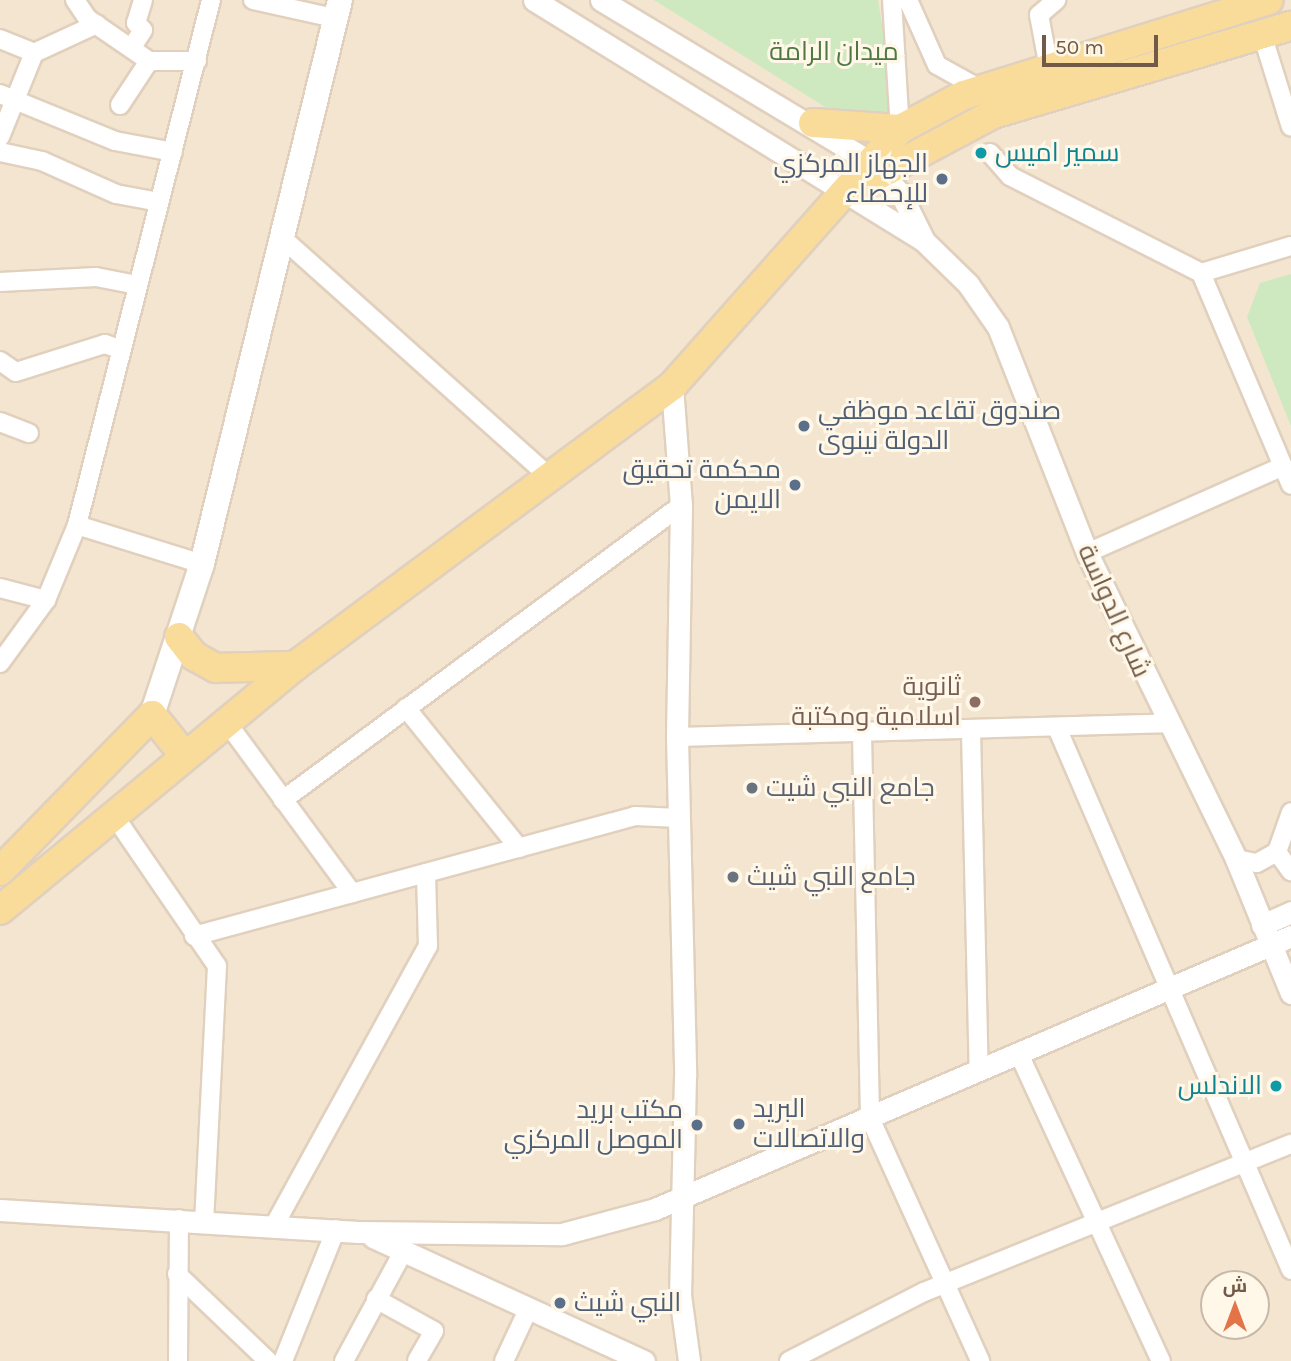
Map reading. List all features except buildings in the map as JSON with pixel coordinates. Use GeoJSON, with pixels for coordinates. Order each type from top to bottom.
{"type":"FeatureCollection","features":[{"type":"Feature","properties":{"kind":"main road"},"geometry":{"type":"LineString","coordinates":[[813,123],[900,129],[980,89],[1252,2]]}},
{"type":"Feature","properties":{"kind":"main road"},"geometry":{"type":"LineString","coordinates":[[0,871],[152,715],[202,564],[337,9]]}},
{"type":"Feature","properties":{"kind":"main road"},"geometry":{"type":"LineString","coordinates":[[0,910],[184,755],[228,724],[295,666],[552,479],[672,386],[845,193],[876,167],[993,114],[1291,26]]}},
{"type":"Feature","properties":{"kind":"main road"},"geometry":{"type":"LineString","coordinates":[[876,167],[900,129]]}},
{"type":"Feature","properties":{"kind":"main road"},"geometry":{"type":"LineString","coordinates":[[179,636],[194,656],[216,668],[295,666]]}},
{"type":"Feature","properties":{"kind":"main road"},"geometry":{"type":"LineString","coordinates":[[152,715],[184,755]]}},
{"type":"Feature","properties":{"kind":"street"},"geometry":{"type":"LineString","coordinates":[[75,0],[97,24],[149,61],[197,61]]}},
{"type":"Feature","properties":{"kind":"street"},"geometry":{"type":"LineString","coordinates":[[132,47],[143,30],[136,23],[143,0]]}},
{"type":"Feature","properties":{"kind":"street"},"geometry":{"type":"LineString","coordinates":[[0,663],[46,600],[77,525],[119,349],[211,0]]}},
{"type":"Feature","properties":{"kind":"street"},"geometry":{"type":"LineString","coordinates":[[253,0],[337,9]]}},
{"type":"Feature","properties":{"kind":"street","name":"شارع الدواسة"},"geometry":{"type":"LineString","coordinates":[[534,0],[924,241]]}},
{"type":"Feature","properties":{"kind":"street"},"geometry":{"type":"LineString","coordinates":[[601,0],[813,123],[876,167]]}},
{"type":"Feature","properties":{"kind":"street"},"geometry":{"type":"LineString","coordinates":[[892,0],[900,129]]}},
{"type":"Feature","properties":{"kind":"street"},"geometry":{"type":"LineString","coordinates":[[908,0],[937,65],[980,89]]}},
{"type":"Feature","properties":{"kind":"street"},"geometry":{"type":"LineString","coordinates":[[1049,68],[1039,15],[1056,0]]}},
{"type":"Feature","properties":{"kind":"street"},"geometry":{"type":"LineString","coordinates":[[0,137],[7,97],[34,52],[97,24]]}},
{"type":"Feature","properties":{"kind":"street"},"geometry":{"type":"LineString","coordinates":[[1262,34],[1291,127]]}},
{"type":"Feature","properties":{"kind":"street"},"geometry":{"type":"LineString","coordinates":[[0,39],[34,52]]}},
{"type":"Feature","properties":{"kind":"street"},"geometry":{"type":"LineString","coordinates":[[120,105],[149,61]]}},
{"type":"Feature","properties":{"kind":"street"},"geometry":{"type":"LineString","coordinates":[[7,97],[115,141],[173,152]]}},
{"type":"Feature","properties":{"kind":"street"},"geometry":{"type":"LineString","coordinates":[[0,152],[43,161],[116,194],[159,202]]}},
{"type":"Feature","properties":{"kind":"street"},"geometry":{"type":"LineString","coordinates":[[990,153],[1010,176],[1201,274],[1291,485]]}},
{"type":"Feature","properties":{"kind":"street","name":"شارع الدواسة"},"geometry":{"type":"LineString","coordinates":[[876,167],[924,241],[968,284],[998,327],[1087,553],[1165,723],[1236,859],[1291,993]]}},
{"type":"Feature","properties":{"kind":"street"},"geometry":{"type":"LineString","coordinates":[[280,236],[552,479]]}},
{"type":"Feature","properties":{"kind":"street"},"geometry":{"type":"LineString","coordinates":[[1201,274],[1291,246]]}},
{"type":"Feature","properties":{"kind":"street"},"geometry":{"type":"LineString","coordinates":[[0,282],[96,277],[137,285]]}},
{"type":"Feature","properties":{"kind":"street"},"geometry":{"type":"LineString","coordinates":[[0,361],[16,372],[105,344],[119,349]]}},
{"type":"Feature","properties":{"kind":"street"},"geometry":{"type":"LineString","coordinates":[[672,386],[681,506],[677,737],[685,1197],[680,1295],[688,1361]]}},
{"type":"Feature","properties":{"kind":"street"},"geometry":{"type":"LineString","coordinates":[[0,422],[29,433]]}},
{"type":"Feature","properties":{"kind":"street"},"geometry":{"type":"LineString","coordinates":[[1087,553],[1283,466]]}},
{"type":"Feature","properties":{"kind":"street"},"geometry":{"type":"LineString","coordinates":[[283,800],[681,506]]}},
{"type":"Feature","properties":{"kind":"street"},"geometry":{"type":"LineString","coordinates":[[77,525],[202,564]]}},
{"type":"Feature","properties":{"kind":"street"},"geometry":{"type":"LineString","coordinates":[[0,588],[46,600]]}},
{"type":"Feature","properties":{"kind":"street"},"geometry":{"type":"LineString","coordinates":[[406,708],[519,848]]}},
{"type":"Feature","properties":{"kind":"street"},"geometry":{"type":"LineString","coordinates":[[677,737],[1058,730],[1165,723]]}},
{"type":"Feature","properties":{"kind":"street"},"geometry":{"type":"LineString","coordinates":[[228,724],[352,893]]}},
{"type":"Feature","properties":{"kind":"street"},"geometry":{"type":"LineString","coordinates":[[1058,730],[1173,988],[1243,1163],[1291,1270]]}},
{"type":"Feature","properties":{"kind":"street"},"geometry":{"type":"LineString","coordinates":[[971,731],[979,1071]]}},
{"type":"Feature","properties":{"kind":"street"},"geometry":{"type":"LineString","coordinates":[[862,734],[870,1118],[942,1285],[980,1361]]}},
{"type":"Feature","properties":{"kind":"street"},"geometry":{"type":"LineString","coordinates":[[1236,859],[1257,863],[1277,852],[1291,812]]}},
{"type":"Feature","properties":{"kind":"street"},"geometry":{"type":"LineString","coordinates":[[113,814],[217,966],[204,1220]]}},
{"type":"Feature","properties":{"kind":"street"},"geometry":{"type":"LineString","coordinates":[[194,936],[635,816],[679,818]]}},
{"type":"Feature","properties":{"kind":"street"},"geometry":{"type":"LineString","coordinates":[[1277,852],[1291,871]]}},
{"type":"Feature","properties":{"kind":"street"},"geometry":{"type":"LineString","coordinates":[[275,1224],[428,946],[426,873]]}},
{"type":"Feature","properties":{"kind":"street"},"geometry":{"type":"LineString","coordinates":[[1262,925],[1291,912]]}},
{"type":"Feature","properties":{"kind":"street"},"geometry":{"type":"LineString","coordinates":[[0,1210],[275,1224],[358,1232],[562,1234],[685,1197],[1291,936]]}},
{"type":"Feature","properties":{"kind":"street"},"geometry":{"type":"LineString","coordinates":[[1019,1054],[1093,1224],[1161,1361]]}},
{"type":"Feature","properties":{"kind":"street"},"geometry":{"type":"LineString","coordinates":[[789,1361],[942,1285],[1291,1144]]}},
{"type":"Feature","properties":{"kind":"street"},"geometry":{"type":"LineString","coordinates":[[178,1361],[179,1219]]}},
{"type":"Feature","properties":{"kind":"street"},"geometry":{"type":"LineString","coordinates":[[283,1361],[336,1229]]}},
{"type":"Feature","properties":{"kind":"street"},"geometry":{"type":"LineString","coordinates":[[358,1232],[404,1250],[618,1357],[644,1361]]}},
{"type":"Feature","properties":{"kind":"street"},"geometry":{"type":"LineString","coordinates":[[344,1361],[404,1250]]}},
{"type":"Feature","properties":{"kind":"street"},"geometry":{"type":"LineString","coordinates":[[177,1275],[268,1361]]}},
{"type":"Feature","properties":{"kind":"street"},"geometry":{"type":"LineString","coordinates":[[376,1299],[434,1331],[417,1361]]}},
{"type":"Feature","properties":{"kind":"street"},"geometry":{"type":"LineString","coordinates":[[505,1361],[527,1312]]}},
{"type":"Feature","properties":{"kind":"shaded area"},"geometry":{"type":"Polygon","coordinates":[[[0,0],[1291,0],[1291,1361],[0,1361],[0,0]]]}},
{"type":"Feature","properties":{"kind":"green space","name":"ميدان الرامة"},"geometry":{"type":"Polygon","coordinates":[[[654,0],[878,0],[895,104],[886,116],[830,110],[654,0]]]}},
{"type":"Feature","properties":{"kind":"green space"},"geometry":{"type":"Polygon","coordinates":[[[1291,274],[1291,426],[1247,317],[1260,283],[1291,274]]]}},
{"type":"Feature","properties":{"kind":"place","name":"سمير اميس"},"geometry":{"type":"Point","coordinates":[981,153]}},
{"type":"Feature","properties":{"kind":"place","name":"الجهاز المركزي للإحصاء"},"geometry":{"type":"Point","coordinates":[942,179]}},
{"type":"Feature","properties":{"kind":"place","name":"صندوق تقاعد موظفي الدولة نينوى"},"geometry":{"type":"Point","coordinates":[804,426]}},
{"type":"Feature","properties":{"kind":"place","name":"محكمة تحقيق الايمن"},"geometry":{"type":"Point","coordinates":[795,485]}},
{"type":"Feature","properties":{"kind":"place","name":"ثانوية اسلامية ومكتبة"},"geometry":{"type":"Point","coordinates":[975,702]}},
{"type":"Feature","properties":{"kind":"place","name":"جامع النبي شيت"},"geometry":{"type":"Point","coordinates":[752,788]}},
{"type":"Feature","properties":{"kind":"place","name":"جامع النبي شيث"},"geometry":{"type":"Point","coordinates":[733,877]}},
{"type":"Feature","properties":{"kind":"place","name":"الاندلس"},"geometry":{"type":"Point","coordinates":[1276,1086]}},
{"type":"Feature","properties":{"kind":"place","name":"البريد والاتصالات"},"geometry":{"type":"Point","coordinates":[739,1124]}},
{"type":"Feature","properties":{"kind":"place","name":"مكتب بريد الموصل المركزي"},"geometry":{"type":"Point","coordinates":[697,1125]}},
{"type":"Feature","properties":{"kind":"place","name":"النبي شيث"},"geometry":{"type":"Point","coordinates":[560,1303]}}]}
